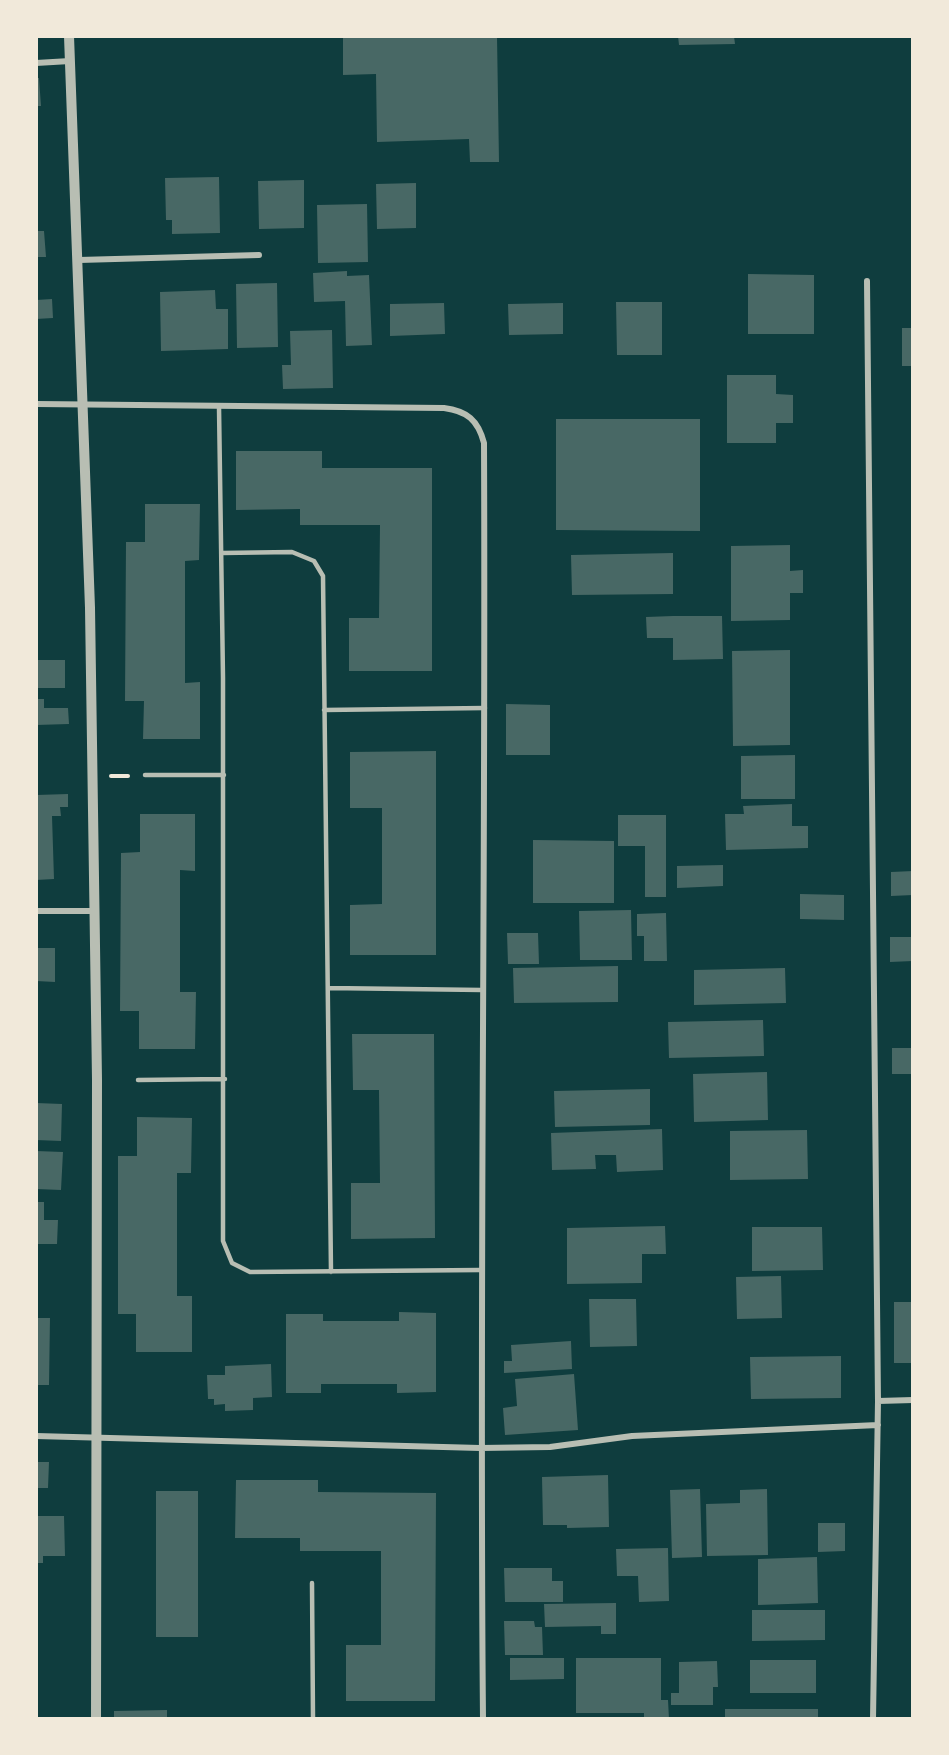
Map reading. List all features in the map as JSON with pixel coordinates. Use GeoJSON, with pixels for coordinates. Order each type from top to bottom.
{"type":"FeatureCollection","features":[{"type":"Feature","properties":{"kind":"street"},"geometry":{"type":"LineString","coordinates":[[69,36],[84,404],[95,911],[96,1719]]}},
{"type":"Feature","properties":{"kind":"street"},"geometry":{"type":"LineString","coordinates":[[36,63],[70,61]]}},
{"type":"Feature","properties":{"kind":"street"},"geometry":{"type":"LineString","coordinates":[[79,260],[259,255]]}},
{"type":"Feature","properties":{"kind":"street"},"geometry":{"type":"LineString","coordinates":[[867,281],[878,1401],[873,1719]]}},
{"type":"Feature","properties":{"kind":"street"},"geometry":{"type":"LineString","coordinates":[[36,404],[444,408],[460,410],[472,417],[480,429],[484,443],[485,708],[480,1270],[483,1719]]}},
{"type":"Feature","properties":{"kind":"street"},"geometry":{"type":"LineString","coordinates":[[36,911],[95,911]]}},
{"type":"Feature","properties":{"kind":"street"},"geometry":{"type":"LineString","coordinates":[[878,1401],[913,1400]]}},
{"type":"Feature","properties":{"kind":"street"},"geometry":{"type":"LineString","coordinates":[[36,1437],[480,1448],[550,1447],[632,1436],[878,1425]]}},
{"type":"Feature","properties":{"kind":"lane"},"geometry":{"type":"LineString","coordinates":[[219,407],[224,775],[223,1241],[232,1263],[250,1272],[480,1270]]}},
{"type":"Feature","properties":{"kind":"lane"},"geometry":{"type":"LineString","coordinates":[[222,553],[292,552],[315,561],[323,576],[331,1272]]}},
{"type":"Feature","properties":{"kind":"lane"},"geometry":{"type":"LineString","coordinates":[[324,710],[485,708]]}},
{"type":"Feature","properties":{"kind":"lane"},"geometry":{"type":"LineString","coordinates":[[146,776],[224,775]]}},
{"type":"Feature","properties":{"kind":"lane"},"geometry":{"type":"LineString","coordinates":[[328,988],[482,990]]}},
{"type":"Feature","properties":{"kind":"lane"},"geometry":{"type":"LineString","coordinates":[[138,1080],[225,1079]]}},
{"type":"Feature","properties":{"kind":"lane"},"geometry":{"type":"LineString","coordinates":[[312,1583],[313,1719]]}},
{"type":"Feature","properties":{"kind":"path"},"geometry":{"type":"LineString","coordinates":[[92,776],[146,776]]}},
{"type":"Feature","properties":{"kind":"building"},"geometry":{"type":"Polygon","coordinates":[[[343,36],[497,36],[499,162],[470,162],[469,139],[377,142],[376,74],[343,75],[343,36]]]}},
{"type":"Feature","properties":{"kind":"building"},"geometry":{"type":"Polygon","coordinates":[[[678,36],[734,36],[735,44],[679,45],[678,36]]]}},
{"type":"Feature","properties":{"kind":"building"},"geometry":{"type":"Polygon","coordinates":[[[36,78],[39,78],[41,106],[36,106],[36,78]]]}},
{"type":"Feature","properties":{"kind":"building"},"geometry":{"type":"Polygon","coordinates":[[[219,177],[220,233],[172,234],[172,220],[166,220],[165,178],[219,177]]]}},
{"type":"Feature","properties":{"kind":"building"},"geometry":{"type":"Polygon","coordinates":[[[304,180],[304,228],[259,229],[258,181],[304,180]]]}},
{"type":"Feature","properties":{"kind":"building"},"geometry":{"type":"Polygon","coordinates":[[[416,183],[416,228],[377,229],[376,184],[416,183]]]}},
{"type":"Feature","properties":{"kind":"building"},"geometry":{"type":"Polygon","coordinates":[[[367,204],[368,262],[318,263],[317,205],[367,204]]]}},
{"type":"Feature","properties":{"kind":"building"},"geometry":{"type":"Polygon","coordinates":[[[36,231],[44,231],[46,257],[36,257],[36,231]]]}},
{"type":"Feature","properties":{"kind":"building"},"geometry":{"type":"Polygon","coordinates":[[[347,271],[347,276],[369,275],[372,345],[346,346],[345,301],[314,302],[313,273],[347,271]]]}},
{"type":"Feature","properties":{"kind":"building"},"geometry":{"type":"Polygon","coordinates":[[[748,274],[814,275],[814,334],[748,334],[748,274]]]}},
{"type":"Feature","properties":{"kind":"building"},"geometry":{"type":"Polygon","coordinates":[[[277,283],[278,347],[237,348],[236,284],[277,283]]]}},
{"type":"Feature","properties":{"kind":"building"},"geometry":{"type":"Polygon","coordinates":[[[215,290],[216,309],[228,309],[228,349],[161,351],[160,292],[215,290]]]}},
{"type":"Feature","properties":{"kind":"building"},"geometry":{"type":"Polygon","coordinates":[[[52,299],[53,318],[36,319],[36,300],[52,299]]]}},
{"type":"Feature","properties":{"kind":"building"},"geometry":{"type":"Polygon","coordinates":[[[616,302],[662,302],[662,355],[617,355],[616,302]]]}},
{"type":"Feature","properties":{"kind":"building"},"geometry":{"type":"Polygon","coordinates":[[[444,303],[445,334],[390,336],[390,304],[444,303]]]}},
{"type":"Feature","properties":{"kind":"building"},"geometry":{"type":"Polygon","coordinates":[[[563,303],[563,334],[509,335],[508,304],[563,303]]]}},
{"type":"Feature","properties":{"kind":"building"},"geometry":{"type":"Polygon","coordinates":[[[902,328],[913,328],[913,366],[902,366],[902,328]]]}},
{"type":"Feature","properties":{"kind":"building"},"geometry":{"type":"Polygon","coordinates":[[[332,330],[333,388],[283,389],[282,365],[291,365],[290,331],[332,330]]]}},
{"type":"Feature","properties":{"kind":"building"},"geometry":{"type":"Polygon","coordinates":[[[727,375],[776,375],[776,394],[793,395],[793,423],[776,423],[776,443],[727,443],[727,375]]]}},
{"type":"Feature","properties":{"kind":"building"},"geometry":{"type":"Polygon","coordinates":[[[556,419],[700,419],[700,531],[556,530],[556,419]]]}},
{"type":"Feature","properties":{"kind":"building"},"geometry":{"type":"Polygon","coordinates":[[[236,451],[322,451],[322,468],[432,468],[432,671],[349,671],[349,618],[379,618],[380,525],[300,525],[300,509],[236,510],[236,451]]]}},
{"type":"Feature","properties":{"kind":"building"},"geometry":{"type":"Polygon","coordinates":[[[145,504],[200,504],[199,560],[185,561],[185,683],[200,682],[200,739],[143,739],[144,701],[125,701],[126,542],[145,542],[145,504]]]}},
{"type":"Feature","properties":{"kind":"building"},"geometry":{"type":"Polygon","coordinates":[[[790,545],[790,571],[803,570],[803,593],[790,593],[790,620],[731,621],[731,546],[790,545]]]}},
{"type":"Feature","properties":{"kind":"building"},"geometry":{"type":"Polygon","coordinates":[[[673,553],[673,594],[572,595],[571,555],[673,553]]]}},
{"type":"Feature","properties":{"kind":"building"},"geometry":{"type":"Polygon","coordinates":[[[722,616],[723,659],[673,660],[673,638],[647,638],[646,617],[722,616]]]}},
{"type":"Feature","properties":{"kind":"building"},"geometry":{"type":"Polygon","coordinates":[[[790,650],[790,745],[733,746],[732,651],[790,650]]]}},
{"type":"Feature","properties":{"kind":"building"},"geometry":{"type":"Polygon","coordinates":[[[36,660],[65,660],[65,688],[36,688],[36,660]]]}},
{"type":"Feature","properties":{"kind":"building"},"geometry":{"type":"Polygon","coordinates":[[[36,699],[44,699],[44,708],[68,708],[69,724],[36,725],[36,699]]]}},
{"type":"Feature","properties":{"kind":"building"},"geometry":{"type":"Polygon","coordinates":[[[506,704],[550,705],[550,755],[506,755],[506,704]]]}},
{"type":"Feature","properties":{"kind":"building"},"geometry":{"type":"Polygon","coordinates":[[[436,751],[436,955],[350,955],[350,905],[382,904],[382,808],[350,808],[350,752],[436,751]]]}},
{"type":"Feature","properties":{"kind":"building"},"geometry":{"type":"Polygon","coordinates":[[[795,755],[795,799],[741,799],[741,756],[795,755]]]}},
{"type":"Feature","properties":{"kind":"building"},"geometry":{"type":"Polygon","coordinates":[[[68,794],[68,807],[60,807],[61,816],[52,816],[54,879],[36,880],[36,795],[68,794]]]}},
{"type":"Feature","properties":{"kind":"building"},"geometry":{"type":"Polygon","coordinates":[[[792,804],[792,826],[808,826],[808,848],[726,850],[725,814],[744,814],[743,806],[792,804]]]}},
{"type":"Feature","properties":{"kind":"building"},"geometry":{"type":"Polygon","coordinates":[[[140,814],[195,814],[195,871],[180,870],[180,992],[196,992],[195,1049],[139,1049],[139,1011],[120,1011],[121,853],[140,852],[140,814]]]}},
{"type":"Feature","properties":{"kind":"building"},"geometry":{"type":"Polygon","coordinates":[[[618,815],[666,815],[666,897],[645,897],[645,846],[618,846],[618,815]]]}},
{"type":"Feature","properties":{"kind":"building"},"geometry":{"type":"Polygon","coordinates":[[[533,840],[614,841],[614,903],[533,903],[533,840]]]}},
{"type":"Feature","properties":{"kind":"building"},"geometry":{"type":"Polygon","coordinates":[[[723,865],[723,886],[677,888],[677,866],[723,865]]]}},
{"type":"Feature","properties":{"kind":"building"},"geometry":{"type":"Polygon","coordinates":[[[913,871],[913,895],[891,896],[891,872],[913,871]]]}},
{"type":"Feature","properties":{"kind":"building"},"geometry":{"type":"Polygon","coordinates":[[[800,894],[844,895],[844,920],[800,919],[800,894]]]}},
{"type":"Feature","properties":{"kind":"building"},"geometry":{"type":"Polygon","coordinates":[[[631,910],[632,960],[580,960],[579,911],[631,910]]]}},
{"type":"Feature","properties":{"kind":"building"},"geometry":{"type":"Polygon","coordinates":[[[666,913],[667,961],[644,961],[644,936],[637,936],[637,914],[666,913]]]}},
{"type":"Feature","properties":{"kind":"building"},"geometry":{"type":"Polygon","coordinates":[[[507,933],[538,933],[539,964],[508,964],[507,933]]]}},
{"type":"Feature","properties":{"kind":"building"},"geometry":{"type":"Polygon","coordinates":[[[890,937],[913,937],[913,961],[890,962],[890,937]]]}},
{"type":"Feature","properties":{"kind":"building"},"geometry":{"type":"Polygon","coordinates":[[[36,948],[55,948],[55,982],[36,981],[36,948]]]}},
{"type":"Feature","properties":{"kind":"building"},"geometry":{"type":"Polygon","coordinates":[[[618,966],[618,1002],[514,1003],[513,968],[618,966]]]}},
{"type":"Feature","properties":{"kind":"building"},"geometry":{"type":"Polygon","coordinates":[[[785,968],[786,1003],[694,1005],[694,970],[785,968]]]}},
{"type":"Feature","properties":{"kind":"building"},"geometry":{"type":"Polygon","coordinates":[[[763,1020],[764,1056],[669,1058],[668,1022],[763,1020]]]}},
{"type":"Feature","properties":{"kind":"building"},"geometry":{"type":"Polygon","coordinates":[[[352,1034],[434,1034],[435,1238],[351,1239],[351,1183],[380,1183],[379,1090],[353,1090],[352,1034]]]}},
{"type":"Feature","properties":{"kind":"building"},"geometry":{"type":"Polygon","coordinates":[[[892,1048],[913,1048],[913,1074],[892,1074],[892,1048]]]}},
{"type":"Feature","properties":{"kind":"building"},"geometry":{"type":"Polygon","coordinates":[[[767,1072],[768,1120],[694,1122],[693,1074],[767,1072]]]}},
{"type":"Feature","properties":{"kind":"building"},"geometry":{"type":"Polygon","coordinates":[[[650,1089],[650,1125],[555,1127],[554,1091],[650,1089]]]}},
{"type":"Feature","properties":{"kind":"building"},"geometry":{"type":"Polygon","coordinates":[[[36,1103],[62,1104],[61,1141],[36,1140],[36,1103]]]}},
{"type":"Feature","properties":{"kind":"building"},"geometry":{"type":"Polygon","coordinates":[[[137,1117],[192,1118],[191,1173],[177,1173],[177,1296],[192,1296],[192,1352],[136,1352],[136,1314],[118,1314],[118,1156],[137,1156],[137,1117]]]}},
{"type":"Feature","properties":{"kind":"building"},"geometry":{"type":"Polygon","coordinates":[[[662,1129],[663,1170],[617,1172],[616,1155],[595,1155],[596,1169],[552,1170],[551,1133],[662,1129]]]}},
{"type":"Feature","properties":{"kind":"building"},"geometry":{"type":"Polygon","coordinates":[[[807,1130],[808,1179],[730,1180],[730,1131],[807,1130]]]}},
{"type":"Feature","properties":{"kind":"building"},"geometry":{"type":"Polygon","coordinates":[[[36,1151],[63,1152],[61,1190],[36,1189],[36,1151]]]}},
{"type":"Feature","properties":{"kind":"building"},"geometry":{"type":"Polygon","coordinates":[[[36,1202],[44,1202],[44,1220],[58,1220],[57,1244],[36,1244],[36,1202]]]}},
{"type":"Feature","properties":{"kind":"building"},"geometry":{"type":"Polygon","coordinates":[[[665,1226],[666,1254],[642,1254],[642,1283],[567,1284],[567,1228],[665,1226]]]}},
{"type":"Feature","properties":{"kind":"building"},"geometry":{"type":"Polygon","coordinates":[[[752,1227],[822,1227],[823,1270],[752,1271],[752,1227]]]}},
{"type":"Feature","properties":{"kind":"building"},"geometry":{"type":"Polygon","coordinates":[[[781,1276],[782,1318],[737,1319],[736,1277],[781,1276]]]}},
{"type":"Feature","properties":{"kind":"building"},"geometry":{"type":"Polygon","coordinates":[[[589,1299],[636,1299],[637,1346],[590,1347],[589,1299]]]}},
{"type":"Feature","properties":{"kind":"building"},"geometry":{"type":"Polygon","coordinates":[[[894,1302],[913,1302],[913,1363],[894,1363],[894,1302]]]}},
{"type":"Feature","properties":{"kind":"building"},"geometry":{"type":"Polygon","coordinates":[[[399,1312],[436,1313],[436,1392],[397,1393],[397,1384],[321,1384],[321,1393],[286,1393],[286,1314],[323,1314],[323,1321],[399,1321],[399,1312]]]}},
{"type":"Feature","properties":{"kind":"building"},"geometry":{"type":"Polygon","coordinates":[[[36,1318],[50,1318],[49,1385],[36,1385],[36,1318]]]}},
{"type":"Feature","properties":{"kind":"building"},"geometry":{"type":"Polygon","coordinates":[[[571,1341],[572,1369],[504,1373],[504,1361],[512,1361],[511,1345],[571,1341]]]}},
{"type":"Feature","properties":{"kind":"building"},"geometry":{"type":"Polygon","coordinates":[[[841,1356],[841,1398],[751,1399],[750,1357],[841,1356]]]}},
{"type":"Feature","properties":{"kind":"building"},"geometry":{"type":"Polygon","coordinates":[[[271,1364],[272,1397],[253,1398],[253,1410],[225,1411],[225,1404],[214,1405],[214,1399],[208,1399],[207,1375],[225,1375],[225,1366],[271,1364]]]}},
{"type":"Feature","properties":{"kind":"building"},"geometry":{"type":"Polygon","coordinates":[[[574,1374],[578,1430],[505,1435],[503,1408],[517,1406],[515,1379],[574,1374]]]}},
{"type":"Feature","properties":{"kind":"building"},"geometry":{"type":"Polygon","coordinates":[[[36,1462],[49,1462],[48,1488],[36,1488],[36,1462]]]}},
{"type":"Feature","properties":{"kind":"building"},"geometry":{"type":"Polygon","coordinates":[[[608,1475],[609,1527],[567,1528],[567,1525],[543,1525],[542,1477],[608,1475]]]}},
{"type":"Feature","properties":{"kind":"building"},"geometry":{"type":"Polygon","coordinates":[[[236,1480],[318,1480],[318,1492],[436,1493],[435,1701],[346,1701],[346,1645],[381,1645],[381,1551],[300,1551],[300,1538],[235,1538],[236,1480]]]}},
{"type":"Feature","properties":{"kind":"building"},"geometry":{"type":"Polygon","coordinates":[[[700,1489],[702,1557],[672,1558],[670,1490],[700,1489]]]}},
{"type":"Feature","properties":{"kind":"building"},"geometry":{"type":"Polygon","coordinates":[[[767,1489],[768,1555],[707,1556],[706,1504],[740,1503],[740,1490],[767,1489]]]}},
{"type":"Feature","properties":{"kind":"building"},"geometry":{"type":"Polygon","coordinates":[[[156,1491],[198,1491],[198,1637],[156,1637],[156,1491]]]}},
{"type":"Feature","properties":{"kind":"building"},"geometry":{"type":"Polygon","coordinates":[[[36,1516],[64,1516],[65,1556],[43,1556],[43,1563],[36,1563],[36,1516]]]}},
{"type":"Feature","properties":{"kind":"building"},"geometry":{"type":"Polygon","coordinates":[[[818,1523],[845,1523],[845,1551],[818,1552],[818,1523]]]}},
{"type":"Feature","properties":{"kind":"building"},"geometry":{"type":"Polygon","coordinates":[[[668,1548],[669,1601],[639,1602],[638,1576],[617,1576],[616,1549],[668,1548]]]}},
{"type":"Feature","properties":{"kind":"building"},"geometry":{"type":"Polygon","coordinates":[[[817,1557],[818,1603],[758,1605],[758,1559],[817,1557]]]}},
{"type":"Feature","properties":{"kind":"building"},"geometry":{"type":"Polygon","coordinates":[[[504,1568],[552,1568],[552,1581],[563,1581],[563,1602],[505,1602],[504,1568]]]}},
{"type":"Feature","properties":{"kind":"building"},"geometry":{"type":"Polygon","coordinates":[[[616,1603],[616,1634],[601,1634],[601,1626],[545,1627],[544,1604],[616,1603]]]}},
{"type":"Feature","properties":{"kind":"building"},"geometry":{"type":"Polygon","coordinates":[[[752,1610],[825,1610],[825,1640],[752,1641],[752,1610]]]}},
{"type":"Feature","properties":{"kind":"building"},"geometry":{"type":"Polygon","coordinates":[[[504,1621],[534,1621],[535,1627],[542,1627],[543,1655],[505,1655],[504,1621]]]}},
{"type":"Feature","properties":{"kind":"building"},"geometry":{"type":"Polygon","coordinates":[[[510,1658],[564,1658],[564,1679],[510,1680],[510,1658]]]}},
{"type":"Feature","properties":{"kind":"building"},"geometry":{"type":"Polygon","coordinates":[[[576,1658],[661,1658],[661,1700],[668,1700],[669,1719],[644,1719],[644,1713],[576,1713],[576,1658]]]}},
{"type":"Feature","properties":{"kind":"building"},"geometry":{"type":"Polygon","coordinates":[[[750,1660],[816,1660],[816,1693],[750,1693],[750,1660]]]}},
{"type":"Feature","properties":{"kind":"building"},"geometry":{"type":"Polygon","coordinates":[[[717,1661],[718,1687],[713,1687],[713,1705],[671,1705],[671,1693],[679,1693],[679,1662],[717,1661]]]}},
{"type":"Feature","properties":{"kind":"building"},"geometry":{"type":"Polygon","coordinates":[[[725,1709],[818,1709],[818,1719],[725,1719],[725,1709]]]}},
{"type":"Feature","properties":{"kind":"building"},"geometry":{"type":"Polygon","coordinates":[[[167,1710],[167,1719],[114,1719],[114,1711],[167,1710]]]}},
{"type":"Feature","properties":{"kind":"building"},"geometry":{"type":"Polygon","coordinates":[[[533,1717],[617,1717],[617,1719],[533,1719],[533,1717]]]}}]}
